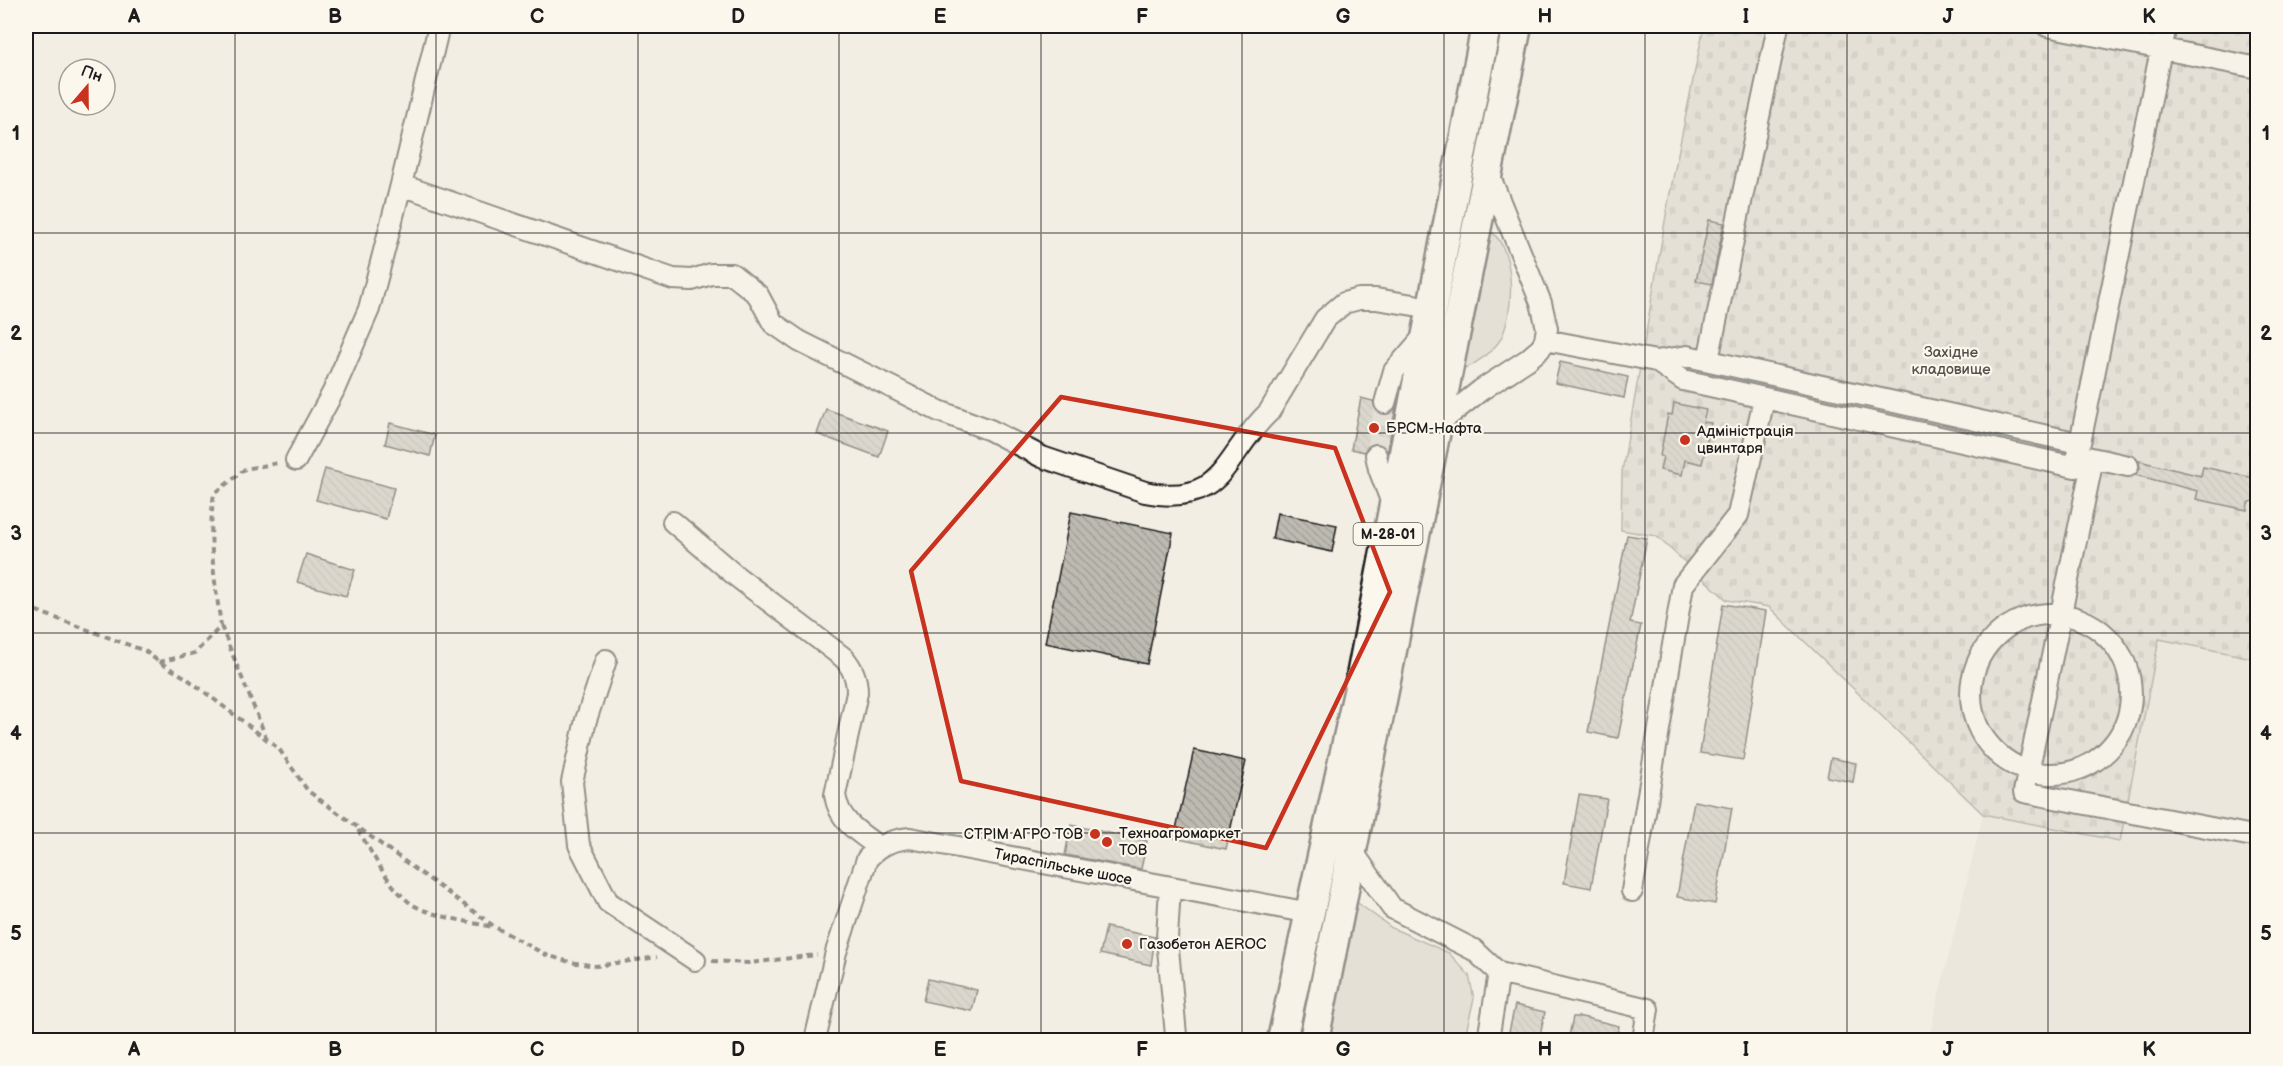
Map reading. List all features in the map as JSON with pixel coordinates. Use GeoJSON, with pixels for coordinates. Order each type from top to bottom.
{"type":"FeatureCollection","features":[{"type":"Feature","properties":{"kind":"highway","name":"М-28-01"},"geometry":{"type":"LineString","coordinates":[[1282,1041],[1353,712],[1486,26]]}},
{"type":"Feature","properties":{"kind":"highway","name":"М-28-01"},"geometry":{"type":"LineString","coordinates":[[1314,1041],[1516,26]]}},
{"type":"Feature","properties":{"kind":"street"},"geometry":{"type":"LineString","coordinates":[[296,460],[333,392],[369,309],[439,26]]}},
{"type":"Feature","properties":{"kind":"street"},"geometry":{"type":"LineString","coordinates":[[1708,360],[1778,26]]}},
{"type":"Feature","properties":{"kind":"street"},"geometry":{"type":"LineString","coordinates":[[2047,26],[2162,47],[2258,68]]}},
{"type":"Feature","properties":{"kind":"street"},"geometry":{"type":"LineString","coordinates":[[2166,26],[2081,456],[2061,614],[2024,792],[2258,837]]}},
{"type":"Feature","properties":{"kind":"street"},"geometry":{"type":"LineString","coordinates":[[1438,424],[1481,390],[1527,360],[1540,349],[1545,340],[1547,328],[1541,303],[1488,171]]}},
{"type":"Feature","properties":{"kind":"street"},"geometry":{"type":"LineString","coordinates":[[401,185],[672,279],[692,280],[711,274],[732,274],[758,295],[773,323],[799,341],[939,411],[990,430],[1042,457],[1145,492],[1161,495],[1189,494],[1203,489],[1217,479],[1269,412],[1325,319],[1344,303],[1359,299],[1376,299],[1430,319],[1394,371],[1385,403]]}},
{"type":"Feature","properties":{"kind":"street"},"geometry":{"type":"LineString","coordinates":[[1545,340],[1656,361],[1687,356],[1708,360],[2081,456]]}},
{"type":"Feature","properties":{"kind":"street"},"geometry":{"type":"LineString","coordinates":[[1656,361],[1683,380],[1764,399],[2128,466]]}},
{"type":"Feature","properties":{"kind":"street"},"geometry":{"type":"LineString","coordinates":[[1632,891],[1683,585],[1738,515],[1764,399]]}},
{"type":"Feature","properties":{"kind":"street"},"geometry":{"type":"LineString","coordinates":[[1376,454],[1379,469],[1394,507]]}},
{"type":"Feature","properties":{"kind":"street"},"geometry":{"type":"LineString","coordinates":[[673,522],[736,576],[844,658],[852,668],[857,680],[857,693],[835,795],[842,818],[879,847],[867,859],[836,952],[815,1041]]}},
{"type":"Feature","properties":{"kind":"street"},"geometry":{"type":"LineString","coordinates":[[2061,614],[2087,622],[2109,637],[2124,659],[2132,684],[2130,711],[2121,736],[2104,756],[2081,769],[2055,775],[2028,771],[2004,760],[1985,741],[1974,717],[1970,690],[1976,664],[1985,649],[2010,624],[2035,615],[2061,614]]}},
{"type":"Feature","properties":{"kind":"street"},"geometry":{"type":"LineString","coordinates":[[606,660],[586,720],[572,782],[579,844],[608,902],[695,960]]}},
{"type":"Feature","properties":{"kind":"street","name":"Тираспільське шосе"},"geometry":{"type":"LineString","coordinates":[[879,847],[893,840],[910,838],[1310,913]]}},
{"type":"Feature","properties":{"kind":"street"},"geometry":{"type":"LineString","coordinates":[[1353,852],[1392,908],[1474,950],[1499,973],[1648,1010],[1643,1041]]}},
{"type":"Feature","properties":{"kind":"street"},"geometry":{"type":"LineString","coordinates":[[1170,887],[1167,938],[1176,1035]]}},
{"type":"Feature","properties":{"kind":"street"},"geometry":{"type":"LineString","coordinates":[[1488,1041],[1499,973]]}},
{"type":"Feature","properties":{"kind":"path"},"geometry":{"type":"LineString","coordinates":[[268,742],[221,626],[210,542],[210,520],[214,494],[245,469],[296,460]]}},
{"type":"Feature","properties":{"kind":"path"},"geometry":{"type":"LineString","coordinates":[[26,607],[145,651],[185,677],[279,749],[308,791],[495,927],[546,956],[596,966],[665,956],[749,963],[836,952]]}},
{"type":"Feature","properties":{"kind":"path"},"geometry":{"type":"LineString","coordinates":[[159,662],[195,653],[221,626]]}},
{"type":"Feature","properties":{"kind":"path"},"geometry":{"type":"LineString","coordinates":[[356,827],[394,886],[410,903],[432,912],[495,927]]}},
{"type":"Feature","properties":{"kind":"highlighted area"},"geometry":{"type":"Polygon","coordinates":[[[1061,397],[1335,448],[1390,592],[1266,848],[961,781],[911,571],[1061,397]]]}},
{"type":"Feature","properties":{"kind":"shaded area"},"geometry":{"type":"Polygon","coordinates":[[[2159,639],[2257,659],[2257,1040],[1928,1040],[1983,814],[2119,841],[2159,639]]]}},
{"type":"Feature","properties":{"kind":"green space","name":"Західне кладовище"},"geometry":{"type":"Polygon","coordinates":[[[1704,26],[2257,26],[2257,659],[2159,639],[2120,841],[1983,814],[1769,607],[1727,600],[1656,536],[1621,530],[1622,472],[1669,198],[1704,26]]]}},
{"type":"Feature","properties":{"kind":"green space"},"geometry":{"type":"Polygon","coordinates":[[[1490,231],[1499,240],[1509,268],[1511,285],[1508,318],[1498,343],[1481,359],[1461,371],[1459,369],[1475,316],[1487,235],[1490,231]]]}},
{"type":"Feature","properties":{"kind":"green space"},"geometry":{"type":"Polygon","coordinates":[[[1355,901],[1392,928],[1449,953],[1469,975],[1474,999],[1464,1040],[1328,1040],[1355,901]]]}},
{"type":"Feature","properties":{"kind":"building"},"geometry":{"type":"Polygon","coordinates":[[[1709,220],[1724,223],[1712,284],[1696,281],[1709,220]]]}},
{"type":"Feature","properties":{"kind":"building"},"geometry":{"type":"Polygon","coordinates":[[[1560,362],[1628,377],[1624,398],[1555,383],[1560,362]]]}},
{"type":"Feature","properties":{"kind":"building","name":"БРСМ-Нафта"},"geometry":{"type":"Polygon","coordinates":[[[1361,398],[1373,401],[1376,411],[1382,415],[1389,414],[1396,408],[1387,452],[1379,443],[1368,446],[1364,452],[1351,449],[1361,398]]]}},
{"type":"Feature","properties":{"kind":"building","name":"Адміністрація цвинтаря"},"geometry":{"type":"Polygon","coordinates":[[[1674,403],[1706,410],[1703,422],[1711,423],[1702,464],[1685,460],[1682,475],[1660,470],[1663,457],[1660,456],[1668,414],[1672,415],[1674,403]]]}},
{"type":"Feature","properties":{"kind":"building"},"geometry":{"type":"Polygon","coordinates":[[[826,409],[888,431],[879,457],[817,434],[826,409]]]}},
{"type":"Feature","properties":{"kind":"building"},"geometry":{"type":"Polygon","coordinates":[[[390,423],[435,435],[430,456],[385,444],[390,423]]]}},
{"type":"Feature","properties":{"kind":"building"},"geometry":{"type":"Polygon","coordinates":[[[2139,461],[2201,476],[2203,467],[2254,478],[2253,484],[2258,490],[2258,499],[2248,503],[2247,510],[2196,499],[2198,491],[2135,475],[2140,469],[2139,461]]]}},
{"type":"Feature","properties":{"kind":"building"},"geometry":{"type":"Polygon","coordinates":[[[325,469],[394,488],[386,519],[316,500],[325,469]]]}},
{"type":"Feature","properties":{"kind":"building"},"geometry":{"type":"Polygon","coordinates":[[[1071,512],[1173,533],[1147,664],[1045,643],[1071,512]]]}},
{"type":"Feature","properties":{"kind":"building"},"geometry":{"type":"Polygon","coordinates":[[[1277,513],[1337,525],[1332,552],[1272,539],[1277,513]]]}},
{"type":"Feature","properties":{"kind":"building"},"geometry":{"type":"Polygon","coordinates":[[[1627,535],[1647,538],[1630,623],[1641,625],[1618,738],[1588,732],[1627,535]]]}},
{"type":"Feature","properties":{"kind":"building"},"geometry":{"type":"Polygon","coordinates":[[[306,554],[355,570],[346,596],[297,582],[306,554]]]}},
{"type":"Feature","properties":{"kind":"building"},"geometry":{"type":"Polygon","coordinates":[[[1723,604],[1766,611],[1743,760],[1700,753],[1723,604]]]}},
{"type":"Feature","properties":{"kind":"building"},"geometry":{"type":"Polygon","coordinates":[[[1194,750],[1246,761],[1226,849],[1174,838],[1194,750]]]}},
{"type":"Feature","properties":{"kind":"building"},"geometry":{"type":"Polygon","coordinates":[[[1831,758],[1856,763],[1853,782],[1827,777],[1831,758]]]}},
{"type":"Feature","properties":{"kind":"building"},"geometry":{"type":"Polygon","coordinates":[[[1579,795],[1607,799],[1591,888],[1564,883],[1579,795]]]}},
{"type":"Feature","properties":{"kind":"building"},"geometry":{"type":"Polygon","coordinates":[[[1694,801],[1732,808],[1715,904],[1677,897],[1694,801]]]}},
{"type":"Feature","properties":{"kind":"building"},"geometry":{"type":"Polygon","coordinates":[[[1071,825],[1147,841],[1141,869],[1065,855],[1071,825]]]}},
{"type":"Feature","properties":{"kind":"building"},"geometry":{"type":"Polygon","coordinates":[[[1106,927],[1155,937],[1151,965],[1100,954],[1106,927]]]}},
{"type":"Feature","properties":{"kind":"building"},"geometry":{"type":"Polygon","coordinates":[[[928,979],[977,990],[972,1011],[923,1001],[928,979]]]}},
{"type":"Feature","properties":{"kind":"building"},"geometry":{"type":"Polygon","coordinates":[[[1515,1005],[1545,1012],[1539,1041],[1507,1041],[1515,1005]]]}},
{"type":"Feature","properties":{"kind":"building"},"geometry":{"type":"Polygon","coordinates":[[[1573,1017],[1619,1026],[1616,1041],[1568,1041],[1573,1017]]]}},
{"type":"Feature","properties":{"kind":"tunnel"},"geometry":{"type":"LineString","coordinates":[[1376,455],[1385,403]]}},
{"type":"Feature","properties":{"kind":"place","name":"БРСМ-Нафта"},"geometry":{"type":"Point","coordinates":[1374,428]}},
{"type":"Feature","properties":{"kind":"place","name":"Адміністрація цвинтаря"},"geometry":{"type":"Point","coordinates":[1685,440]}},
{"type":"Feature","properties":{"kind":"place","name":"СТРІМ АГРО ТОВ"},"geometry":{"type":"Point","coordinates":[1095,834]}},
{"type":"Feature","properties":{"kind":"place","name":"Техноагромаркет ТОВ"},"geometry":{"type":"Point","coordinates":[1107,842]}},
{"type":"Feature","properties":{"kind":"place","name":"Газобетон AEROC"},"geometry":{"type":"Point","coordinates":[1127,944]}}]}
